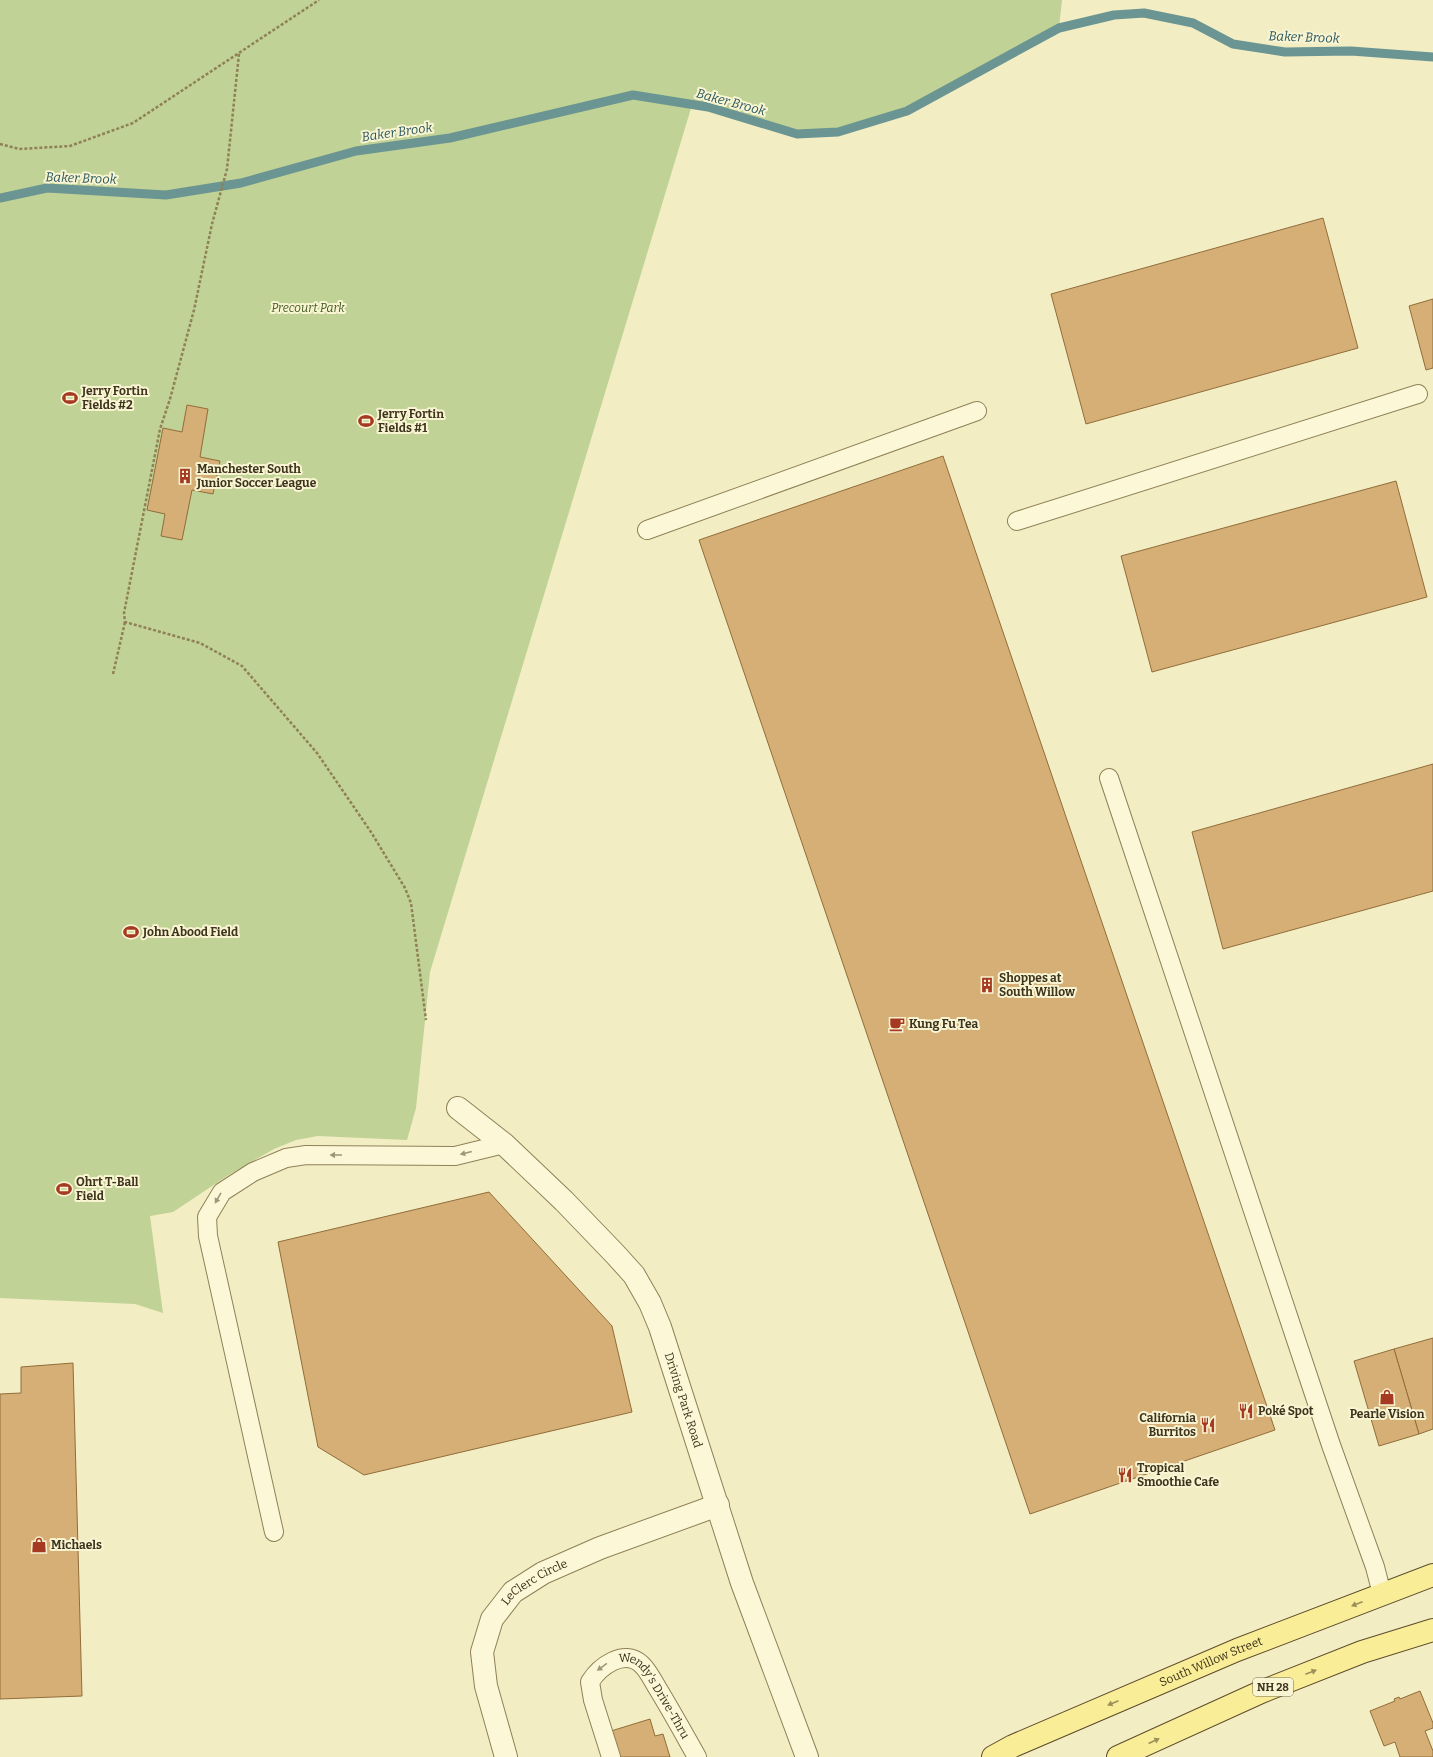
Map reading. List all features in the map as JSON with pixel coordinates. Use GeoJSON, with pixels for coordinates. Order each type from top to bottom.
{"type":"FeatureCollection","features":[{"type":"Feature","properties":{"kind":"main road","name":"South Willow Street"},"geometry":{"type":"LineString","coordinates":[[993,1757],[1013,1746],[1237,1650],[1433,1575]]}},
{"type":"Feature","properties":{"kind":"main road","name":"NH 28"},"geometry":{"type":"LineString","coordinates":[[1118,1757],[1261,1692],[1362,1652],[1433,1630]]}},
{"type":"Feature","properties":{"kind":"street","name":"Driving Park Road"},"geometry":{"type":"LineString","coordinates":[[458,1108],[504,1144],[564,1201],[634,1275],[650,1303],[660,1327],[742,1583],[807,1757]]}},
{"type":"Feature","properties":{"kind":"street","name":"LeClerc Circle"},"geometry":{"type":"LineString","coordinates":[[506,1757],[486,1686],[482,1652],[492,1619],[513,1592],[543,1573],[600,1548],[718,1505]]}},
{"type":"Feature","properties":{"kind":"lane"},"geometry":{"type":"LineString","coordinates":[[1017,521],[1418,394]]}},
{"type":"Feature","properties":{"kind":"lane"},"geometry":{"type":"LineString","coordinates":[[647,530],[977,411]]}},
{"type":"Feature","properties":{"kind":"lane"},"geometry":{"type":"LineString","coordinates":[[1109,778],[1331,1445],[1375,1567],[1382,1594]]}},
{"type":"Feature","properties":{"kind":"lane"},"geometry":{"type":"LineString","coordinates":[[274,1532],[208,1236],[207,1217],[222,1192],[253,1172],[286,1158],[306,1155],[455,1156],[504,1144]]}},
{"type":"Feature","properties":{"kind":"lane","name":"Wendy's Drive-Thru"},"geometry":{"type":"LineString","coordinates":[[611,1757],[593,1700],[590,1682],[602,1666],[617,1659],[625,1658],[634,1660],[645,1668],[697,1757]]}},
{"type":"Feature","properties":{"kind":"path"},"geometry":{"type":"LineString","coordinates":[[0,144],[19,149],[70,146],[133,123],[319,0]]}},
{"type":"Feature","properties":{"kind":"path"},"geometry":{"type":"LineString","coordinates":[[112,674],[125,622],[124,613],[160,429],[170,399],[194,310],[212,224],[227,169],[239,54]]}},
{"type":"Feature","properties":{"kind":"path"},"geometry":{"type":"LineString","coordinates":[[125,622],[200,643],[242,666],[317,753],[371,832],[405,888],[410,904],[426,1020]]}},
{"type":"Feature","properties":{"kind":"green space","name":"Precourt Park"},"geometry":{"type":"Polygon","coordinates":[[[0,0],[1062,0],[1059,28],[907,111],[838,132],[797,134],[708,107],[692,105],[430,972],[416,1108],[407,1140],[318,1136],[296,1140],[274,1149],[227,1176],[173,1212],[150,1216],[163,1313],[135,1304],[0,1298],[0,0]]]}},
{"type":"Feature","properties":{"kind":"building"},"geometry":{"type":"Polygon","coordinates":[[[1323,218],[1358,348],[1086,424],[1051,294],[1323,218]]]}},
{"type":"Feature","properties":{"kind":"building"},"geometry":{"type":"Polygon","coordinates":[[[1433,299],[1433,368],[1426,370],[1409,306],[1433,299]]]}},
{"type":"Feature","properties":{"kind":"building","name":"Manchester South Junior Soccer League"},"geometry":{"type":"Polygon","coordinates":[[[187,405],[208,409],[200,457],[220,461],[213,494],[192,490],[182,540],[161,536],[165,514],[147,510],[163,428],[182,432],[187,405]]]}},
{"type":"Feature","properties":{"kind":"building","name":"Shoppes at South Willow"},"geometry":{"type":"Polygon","coordinates":[[[943,456],[1275,1430],[1030,1514],[699,540],[943,456]]]}},
{"type":"Feature","properties":{"kind":"building"},"geometry":{"type":"Polygon","coordinates":[[[1396,481],[1427,597],[1152,672],[1121,556],[1396,481]]]}},
{"type":"Feature","properties":{"kind":"building"},"geometry":{"type":"Polygon","coordinates":[[[1433,764],[1433,891],[1223,949],[1192,832],[1433,764]]]}},
{"type":"Feature","properties":{"kind":"building"},"geometry":{"type":"Polygon","coordinates":[[[489,1192],[612,1326],[632,1412],[364,1475],[318,1447],[278,1242],[489,1192]]]}},
{"type":"Feature","properties":{"kind":"building"},"geometry":{"type":"Polygon","coordinates":[[[1433,1338],[1433,1429],[1419,1434],[1394,1349],[1433,1338]]]}},
{"type":"Feature","properties":{"kind":"building","name":"Pearle Vision"},"geometry":{"type":"Polygon","coordinates":[[[1394,1349],[1419,1434],[1379,1446],[1354,1361],[1394,1349]]]}},
{"type":"Feature","properties":{"kind":"building","name":"Michaels"},"geometry":{"type":"Polygon","coordinates":[[[73,1363],[82,1696],[0,1699],[0,1394],[21,1393],[21,1367],[73,1363]]]}},
{"type":"Feature","properties":{"kind":"building"},"geometry":{"type":"Polygon","coordinates":[[[1420,1691],[1433,1723],[1433,1728],[1425,1731],[1433,1751],[1433,1757],[1400,1757],[1395,1742],[1384,1746],[1370,1711],[1395,1701],[1394,1699],[1399,1697],[1400,1699],[1420,1691]]]}},
{"type":"Feature","properties":{"kind":"building"},"geometry":{"type":"Polygon","coordinates":[[[650,1719],[655,1736],[663,1734],[670,1757],[619,1757],[611,1731],[650,1719]]]}},
{"type":"Feature","properties":{"kind":"waterway","name":"Baker Brook"},"geometry":{"type":"LineString","coordinates":[[0,198],[47,188],[166,195],[241,183],[356,151],[450,138],[633,95],[708,107],[797,134],[838,132],[907,111],[1059,28],[1114,15],[1144,13],[1193,23],[1233,44],[1285,52],[1351,51],[1433,57]]}},
{"type":"Feature","properties":{"kind":"place","name":"Jerry Fortin Fields #2"},"geometry":{"type":"Point","coordinates":[70,398]}},
{"type":"Feature","properties":{"kind":"place","name":"Jerry Fortin Fields #1"},"geometry":{"type":"Point","coordinates":[366,421]}},
{"type":"Feature","properties":{"kind":"place","name":"Manchester South Junior Soccer League"},"geometry":{"type":"Point","coordinates":[185,476]}},
{"type":"Feature","properties":{"kind":"place","name":"John Abood Field"},"geometry":{"type":"Point","coordinates":[131,932]}},
{"type":"Feature","properties":{"kind":"place","name":"Shoppes at South Willow"},"geometry":{"type":"Point","coordinates":[987,985]}},
{"type":"Feature","properties":{"kind":"place","name":"Kung Fu Tea"},"geometry":{"type":"Point","coordinates":[897,1024]}},
{"type":"Feature","properties":{"kind":"place","name":"Ohrt T-Ball Field"},"geometry":{"type":"Point","coordinates":[64,1189]}},
{"type":"Feature","properties":{"kind":"place","name":"Pearle Vision"},"geometry":{"type":"Point","coordinates":[1387,1397]}},
{"type":"Feature","properties":{"kind":"place","name":"Poké Spot"},"geometry":{"type":"Point","coordinates":[1246,1411]}},
{"type":"Feature","properties":{"kind":"place","name":"California Burritos"},"geometry":{"type":"Point","coordinates":[1208,1425]}},
{"type":"Feature","properties":{"kind":"place","name":"Tropical Smoothie Cafe"},"geometry":{"type":"Point","coordinates":[1125,1475]}},
{"type":"Feature","properties":{"kind":"place","name":"Michaels"},"geometry":{"type":"Point","coordinates":[39,1545]}}]}
